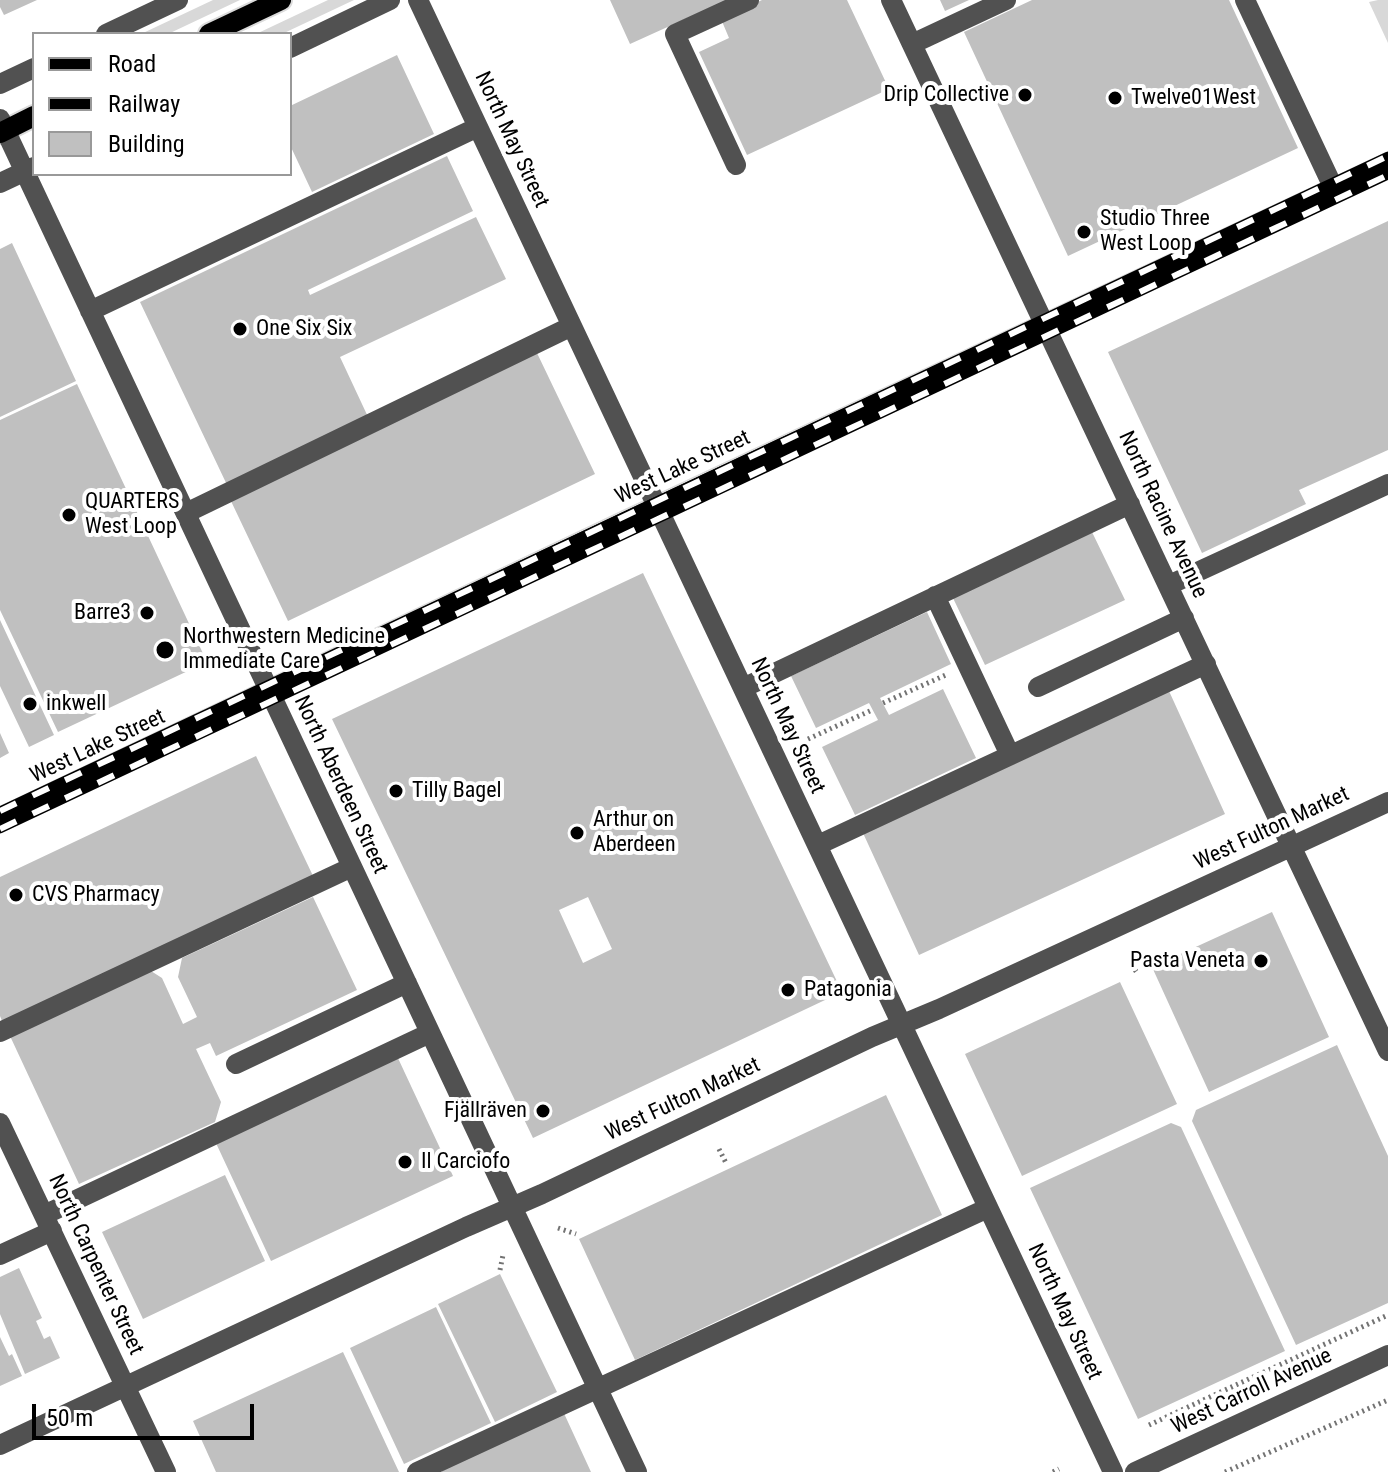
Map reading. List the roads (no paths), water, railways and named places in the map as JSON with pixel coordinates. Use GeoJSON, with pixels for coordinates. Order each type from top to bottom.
{"type":"FeatureCollection","features":[{"type":"Feature","properties":{"kind":"main road"},"geometry":{"type":"LineString","coordinates":[[213,32],[281,0]]}},
{"type":"Feature","properties":{"kind":"main road"},"geometry":{"type":"LineString","coordinates":[[2,127],[32,117]]}},
{"type":"Feature","properties":{"kind":"main road","name":"West Lake Street"},"geometry":{"type":"LineString","coordinates":[[0,819],[1388,164]]}},
{"type":"Feature","properties":{"kind":"street"},"geometry":{"type":"LineString","coordinates":[[110,32],[178,0]]}},
{"type":"Feature","properties":{"kind":"street"},"geometry":{"type":"LineString","coordinates":[[292,47],[390,0]]}},
{"type":"Feature","properties":{"kind":"street","name":"North May Street"},"geometry":{"type":"LineString","coordinates":[[418,0],[1113,1472]]}},
{"type":"Feature","properties":{"kind":"street"},"geometry":{"type":"LineString","coordinates":[[736,165],[675,34],[749,0]]}},
{"type":"Feature","properties":{"kind":"street","name":"North Racine Avenue"},"geometry":{"type":"LineString","coordinates":[[891,0],[1388,1051]]}},
{"type":"Feature","properties":{"kind":"street"},"geometry":{"type":"LineString","coordinates":[[912,44],[1006,0]]}},
{"type":"Feature","properties":{"kind":"street"},"geometry":{"type":"LineString","coordinates":[[1245,0],[1334,189]]}},
{"type":"Feature","properties":{"kind":"street"},"geometry":{"type":"LineString","coordinates":[[0,84],[32,69]]}},
{"type":"Feature","properties":{"kind":"street","name":"North Aberdeen Street"},"geometry":{"type":"LineString","coordinates":[[2,127],[29,169]]}},
{"type":"Feature","properties":{"kind":"street"},"geometry":{"type":"LineString","coordinates":[[90,311],[478,127]]}},
{"type":"Feature","properties":{"kind":"street"},"geometry":{"type":"LineString","coordinates":[[0,183],[29,169]]}},
{"type":"Feature","properties":{"kind":"street","name":"North Aberdeen Street"},"geometry":{"type":"LineString","coordinates":[[32,176],[90,311],[637,1472]]}},
{"type":"Feature","properties":{"kind":"street"},"geometry":{"type":"LineString","coordinates":[[186,513],[572,326]]}},
{"type":"Feature","properties":{"kind":"street"},"geometry":{"type":"LineString","coordinates":[[1169,585],[1388,484]]}},
{"type":"Feature","properties":{"kind":"street"},"geometry":{"type":"LineString","coordinates":[[743,688],[1130,504]]}},
{"type":"Feature","properties":{"kind":"street"},"geometry":{"type":"LineString","coordinates":[[935,596],[1010,755]]}},
{"type":"Feature","properties":{"kind":"street"},"geometry":{"type":"LineString","coordinates":[[1038,687],[1184,618]]}},
{"type":"Feature","properties":{"kind":"street"},"geometry":{"type":"LineString","coordinates":[[818,845],[1206,664]]}},
{"type":"Feature","properties":{"kind":"street","name":"West Fulton Market"},"geometry":{"type":"LineString","coordinates":[[0,1445],[1388,802]]}},
{"type":"Feature","properties":{"kind":"street"},"geometry":{"type":"LineString","coordinates":[[0,1032],[352,867]]}},
{"type":"Feature","properties":{"kind":"street"},"geometry":{"type":"LineString","coordinates":[[236,1064],[407,983]]}},
{"type":"Feature","properties":{"kind":"street"},"geometry":{"type":"LineString","coordinates":[[0,1255],[48,1223],[430,1033]]}},
{"type":"Feature","properties":{"kind":"street","name":"North Carpenter Street"},"geometry":{"type":"LineString","coordinates":[[0,1123],[166,1472]]}},
{"type":"Feature","properties":{"kind":"street"},"geometry":{"type":"LineString","coordinates":[[417,1472],[988,1208]]}},
{"type":"Feature","properties":{"kind":"street","name":"West Carroll Avenue"},"geometry":{"type":"LineString","coordinates":[[1135,1472],[1388,1355]]}},
{"type":"Feature","properties":{"kind":"railway"},"geometry":{"type":"LineString","coordinates":[[0,811],[1388,156]]}},
{"type":"Feature","properties":{"kind":"railway"},"geometry":{"type":"LineString","coordinates":[[0,829],[1388,175]]}},
{"type":"Feature","properties":{"kind":"place","name":"Drip Collective"},"geometry":{"type":"Point","coordinates":[1025,95]}},
{"type":"Feature","properties":{"kind":"place","name":"Twelve01West"},"geometry":{"type":"Point","coordinates":[1115,98]}},
{"type":"Feature","properties":{"kind":"place","name":"Studio Three West Loop"},"geometry":{"type":"Point","coordinates":[1084,232]}},
{"type":"Feature","properties":{"kind":"place","name":"One Six Six"},"geometry":{"type":"Point","coordinates":[240,329]}},
{"type":"Feature","properties":{"kind":"place","name":"QUARTERS West Loop"},"geometry":{"type":"Point","coordinates":[69,515]}},
{"type":"Feature","properties":{"kind":"place","name":"Barre3"},"geometry":{"type":"Point","coordinates":[147,613]}},
{"type":"Feature","properties":{"kind":"place","name":"Northwestern Medicine Immediate Care"},"geometry":{"type":"Point","coordinates":[165,650]}},
{"type":"Feature","properties":{"kind":"place","name":"inkwell"},"geometry":{"type":"Point","coordinates":[30,704]}},
{"type":"Feature","properties":{"kind":"place","name":"Tilly Bagel"},"geometry":{"type":"Point","coordinates":[396,791]}},
{"type":"Feature","properties":{"kind":"place","name":"Arthur on Aberdeen"},"geometry":{"type":"Point","coordinates":[577,833]}},
{"type":"Feature","properties":{"kind":"place","name":"CVS Pharmacy"},"geometry":{"type":"Point","coordinates":[16,895]}},
{"type":"Feature","properties":{"kind":"place","name":"Pasta Veneta"},"geometry":{"type":"Point","coordinates":[1261,961]}},
{"type":"Feature","properties":{"kind":"place","name":"Patagonia"},"geometry":{"type":"Point","coordinates":[788,990]}},
{"type":"Feature","properties":{"kind":"place","name":"Fjällräven"},"geometry":{"type":"Point","coordinates":[543,1111]}},
{"type":"Feature","properties":{"kind":"place","name":"Il Carciofo"},"geometry":{"type":"Point","coordinates":[405,1162]}}]}
